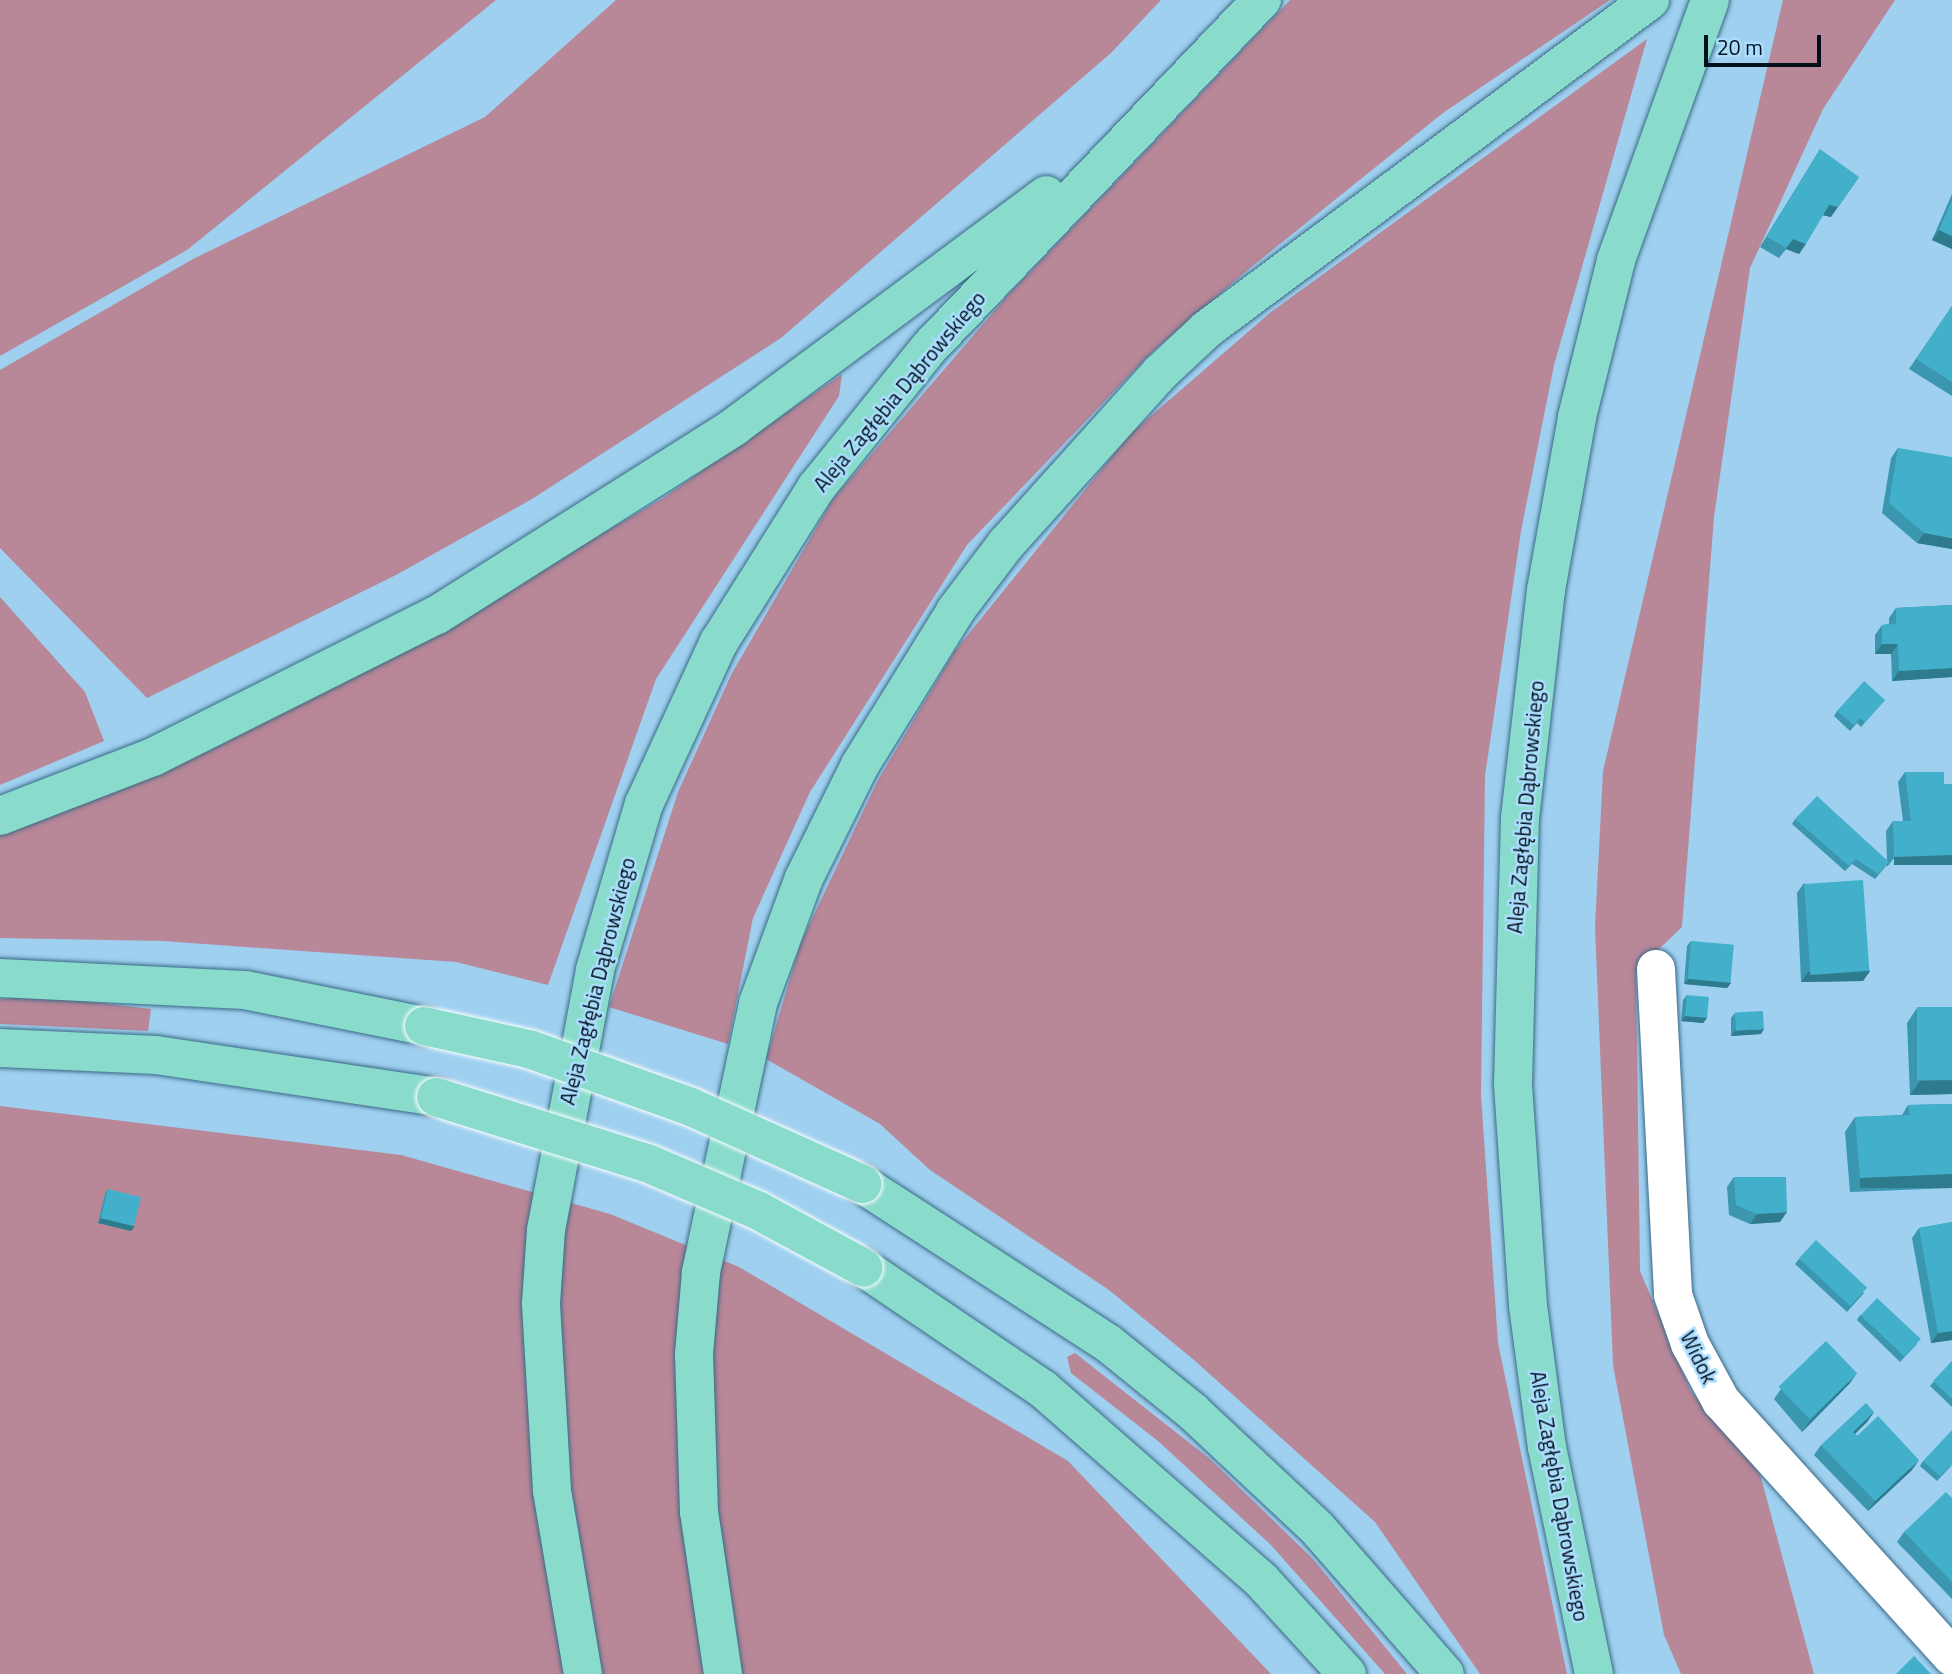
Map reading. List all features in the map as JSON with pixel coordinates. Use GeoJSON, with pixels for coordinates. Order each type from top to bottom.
{"type":"FeatureCollection","features":[{"type":"Feature","properties":{"kind":"main road","name":"Aleja Zagłębia Dąbrowskiego"},"geometry":{"type":"LineString","coordinates":[[583,1674],[552,1490],[542,1291],[559,1138],[596,970],[644,804],[719,642],[816,488],[929,348],[1262,0]]}},
{"type":"Feature","properties":{"kind":"main road"},"geometry":{"type":"LineString","coordinates":[[723,1674],[699,1512],[694,1354],[701,1272],[758,1003],[804,878],[849,785],[956,610],[1116,416],[1207,329],[1650,0]]}},
{"type":"Feature","properties":{"kind":"main road","name":"Aleja Zagłębia Dąbrowskiego"},"geometry":{"type":"LineString","coordinates":[[1594,1674],[1547,1448],[1531,1331],[1513,1084],[1514,923],[1546,590],[1577,417],[1616,260],[1710,0]]}},
{"type":"Feature","properties":{"kind":"main road"},"geometry":{"type":"LineString","coordinates":[[0,816],[153,757],[437,615],[856,341],[1161,106]]}},
{"type":"Feature","properties":{"kind":"main road"},"geometry":{"type":"LineString","coordinates":[[0,978],[245,990],[529,1049],[691,1107],[862,1184],[1109,1343],[1192,1411],[1317,1528],[1445,1674]]}},
{"type":"Feature","properties":{"kind":"main road"},"geometry":{"type":"LineString","coordinates":[[0,1048],[156,1055],[436,1097],[648,1163],[759,1211],[864,1268],[1053,1397],[1262,1581],[1347,1674]]}},
{"type":"Feature","properties":{"kind":"street","name":"Widok"},"geometry":{"type":"LineString","coordinates":[[1656,969],[1673,1295],[1689,1344],[1721,1401],[1952,1657]]}},
{"type":"Feature","properties":{"kind":"shaded area"},"geometry":{"type":"Polygon","coordinates":[[[0,0],[496,0],[187,250],[0,356],[0,0]]]}},
{"type":"Feature","properties":{"kind":"shaded area"},"geometry":{"type":"Polygon","coordinates":[[[616,0],[1161,0],[1111,53],[781,338],[532,499],[396,575],[147,698],[0,548],[0,370],[193,259],[485,117],[616,0]]]}},
{"type":"Feature","properties":{"kind":"shaded area"},"geometry":{"type":"Polygon","coordinates":[[[1290,0],[1610,0],[1443,113],[1249,269],[1151,353],[967,545],[810,792],[753,918],[728,1044],[609,1007],[678,792],[732,673],[833,499],[1008,295],[1290,0]]]}},
{"type":"Feature","properties":{"kind":"shaded area"},"geometry":{"type":"Polygon","coordinates":[[[1783,0],[1895,0],[1823,109],[1750,268],[1714,517],[1682,927],[1636,971],[1640,1271],[1691,1391],[1760,1474],[1814,1674],[1681,1674],[1664,1635],[1613,1365],[1595,927],[1603,771],[1783,0]]]}},
{"type":"Feature","properties":{"kind":"shaded area"},"geometry":{"type":"Polygon","coordinates":[[[1647,39],[1554,365],[1521,531],[1485,776],[1481,1095],[1498,1343],[1567,1674],[1480,1674],[1375,1522],[1194,1360],[1109,1290],[930,1170],[880,1124],[766,1059],[801,942],[878,780],[954,652],[1130,434],[1271,312],[1647,39]]]}},
{"type":"Feature","properties":{"kind":"shaded area"},"geometry":{"type":"Polygon","coordinates":[[[842,374],[839,396],[656,679],[548,985],[456,962],[163,941],[0,938],[0,831],[209,751],[455,620],[663,498],[842,374]]]}},
{"type":"Feature","properties":{"kind":"shaded area"},"geometry":{"type":"Polygon","coordinates":[[[0,597],[85,692],[104,741],[0,785],[0,597]]]}},
{"type":"Feature","properties":{"kind":"shaded area"},"geometry":{"type":"Polygon","coordinates":[[[44,996],[151,1009],[148,1031],[0,1024],[0,999],[44,996]]]}},
{"type":"Feature","properties":{"kind":"shaded area"},"geometry":{"type":"Polygon","coordinates":[[[0,1106],[401,1155],[610,1214],[739,1267],[1068,1461],[1271,1674],[0,1674],[0,1106]]]}},
{"type":"Feature","properties":{"kind":"shaded area"},"geometry":{"type":"Polygon","coordinates":[[[1075,1353],[1210,1459],[1313,1559],[1407,1674],[1385,1674],[1271,1545],[1158,1441],[1071,1373],[1067,1357],[1075,1353]]]}},
{"type":"Feature","properties":{"kind":"building"},"geometry":{"type":"Polygon","coordinates":[[[1820,149],[1859,177],[1838,207],[1829,205],[1806,244],[1793,239],[1786,248],[1767,237],[1820,149]]]}},
{"type":"Feature","properties":{"kind":"building"},"geometry":{"type":"Polygon","coordinates":[[[1952,200],[1952,236],[1939,230],[1952,200]]]}},
{"type":"Feature","properties":{"kind":"building"},"geometry":{"type":"Polygon","coordinates":[[[1952,306],[1952,382],[1916,359],[1952,306]]]}},
{"type":"Feature","properties":{"kind":"building"},"geometry":{"type":"Polygon","coordinates":[[[1898,448],[1952,457],[1952,538],[1924,533],[1889,503],[1898,448]]]}},
{"type":"Feature","properties":{"kind":"building"},"geometry":{"type":"Polygon","coordinates":[[[1952,605],[1952,668],[1899,671],[1898,644],[1882,644],[1882,625],[1896,624],[1896,608],[1952,605]]]}},
{"type":"Feature","properties":{"kind":"building"},"geometry":{"type":"Polygon","coordinates":[[[1864,681],[1885,700],[1865,722],[1860,718],[1854,725],[1837,711],[1864,681]]]}},
{"type":"Feature","properties":{"kind":"building"},"geometry":{"type":"Polygon","coordinates":[[[1905,772],[1944,772],[1944,784],[1952,784],[1952,855],[1894,857],[1893,821],[1911,821],[1905,772]]]}},
{"type":"Feature","properties":{"kind":"building"},"geometry":{"type":"Polygon","coordinates":[[[1817,796],[1889,862],[1878,874],[1856,859],[1849,866],[1795,819],[1817,796]]]}},
{"type":"Feature","properties":{"kind":"building"},"geometry":{"type":"Polygon","coordinates":[[[1863,880],[1869,971],[1810,975],[1804,884],[1863,880]]]}},
{"type":"Feature","properties":{"kind":"building"},"geometry":{"type":"Polygon","coordinates":[[[1691,941],[1734,945],[1731,983],[1688,979],[1691,941]]]}},
{"type":"Feature","properties":{"kind":"building"},"geometry":{"type":"Polygon","coordinates":[[[1687,995],[1709,997],[1707,1018],[1685,1016],[1687,995]]]}},
{"type":"Feature","properties":{"kind":"building"},"geometry":{"type":"Polygon","coordinates":[[[1917,1007],[1952,1007],[1952,1080],[1917,1080],[1917,1007]]]}},
{"type":"Feature","properties":{"kind":"building"},"geometry":{"type":"Polygon","coordinates":[[[1763,1011],[1764,1029],[1736,1030],[1735,1012],[1763,1011]]]}},
{"type":"Feature","properties":{"kind":"building"},"geometry":{"type":"Polygon","coordinates":[[[1952,1104],[1952,1174],[1860,1178],[1855,1117],[1910,1115],[1908,1105],[1952,1104]]]}},
{"type":"Feature","properties":{"kind":"building"},"geometry":{"type":"Polygon","coordinates":[[[1734,1177],[1786,1177],[1787,1212],[1757,1214],[1736,1205],[1734,1177]]]}},
{"type":"Feature","properties":{"kind":"building"},"geometry":{"type":"Polygon","coordinates":[[[108,1189],[141,1197],[134,1226],[101,1218],[108,1189]]]}},
{"type":"Feature","properties":{"kind":"building"},"geometry":{"type":"Polygon","coordinates":[[[1952,1222],[1952,1331],[1938,1333],[1919,1228],[1952,1222]]]}},
{"type":"Feature","properties":{"kind":"building"},"geometry":{"type":"Polygon","coordinates":[[[1816,1240],[1867,1288],[1850,1306],[1799,1258],[1816,1240]]]}},
{"type":"Feature","properties":{"kind":"building"},"geometry":{"type":"Polygon","coordinates":[[[1877,1298],[1921,1339],[1905,1356],[1861,1316],[1877,1298]]]}},
{"type":"Feature","properties":{"kind":"building"},"geometry":{"type":"Polygon","coordinates":[[[1826,1341],[1857,1373],[1810,1419],[1779,1387],[1826,1341]]]}},
{"type":"Feature","properties":{"kind":"building"},"geometry":{"type":"Polygon","coordinates":[[[1952,1361],[1952,1399],[1933,1381],[1952,1361]]]}},
{"type":"Feature","properties":{"kind":"building"},"geometry":{"type":"Polygon","coordinates":[[[1866,1403],[1874,1412],[1853,1432],[1857,1436],[1878,1416],[1919,1460],[1875,1501],[1821,1445],[1866,1403]]]}},
{"type":"Feature","properties":{"kind":"building"},"geometry":{"type":"Polygon","coordinates":[[[1952,1430],[1952,1464],[1940,1476],[1923,1461],[1952,1430]]]}},
{"type":"Feature","properties":{"kind":"building"},"geometry":{"type":"Polygon","coordinates":[[[1946,1492],[1952,1498],[1952,1582],[1904,1532],[1946,1492]]]}},
{"type":"Feature","properties":{"kind":"building"},"geometry":{"type":"Polygon","coordinates":[[[1914,1656],[1931,1674],[1896,1674],[1914,1656]]]}}]}
